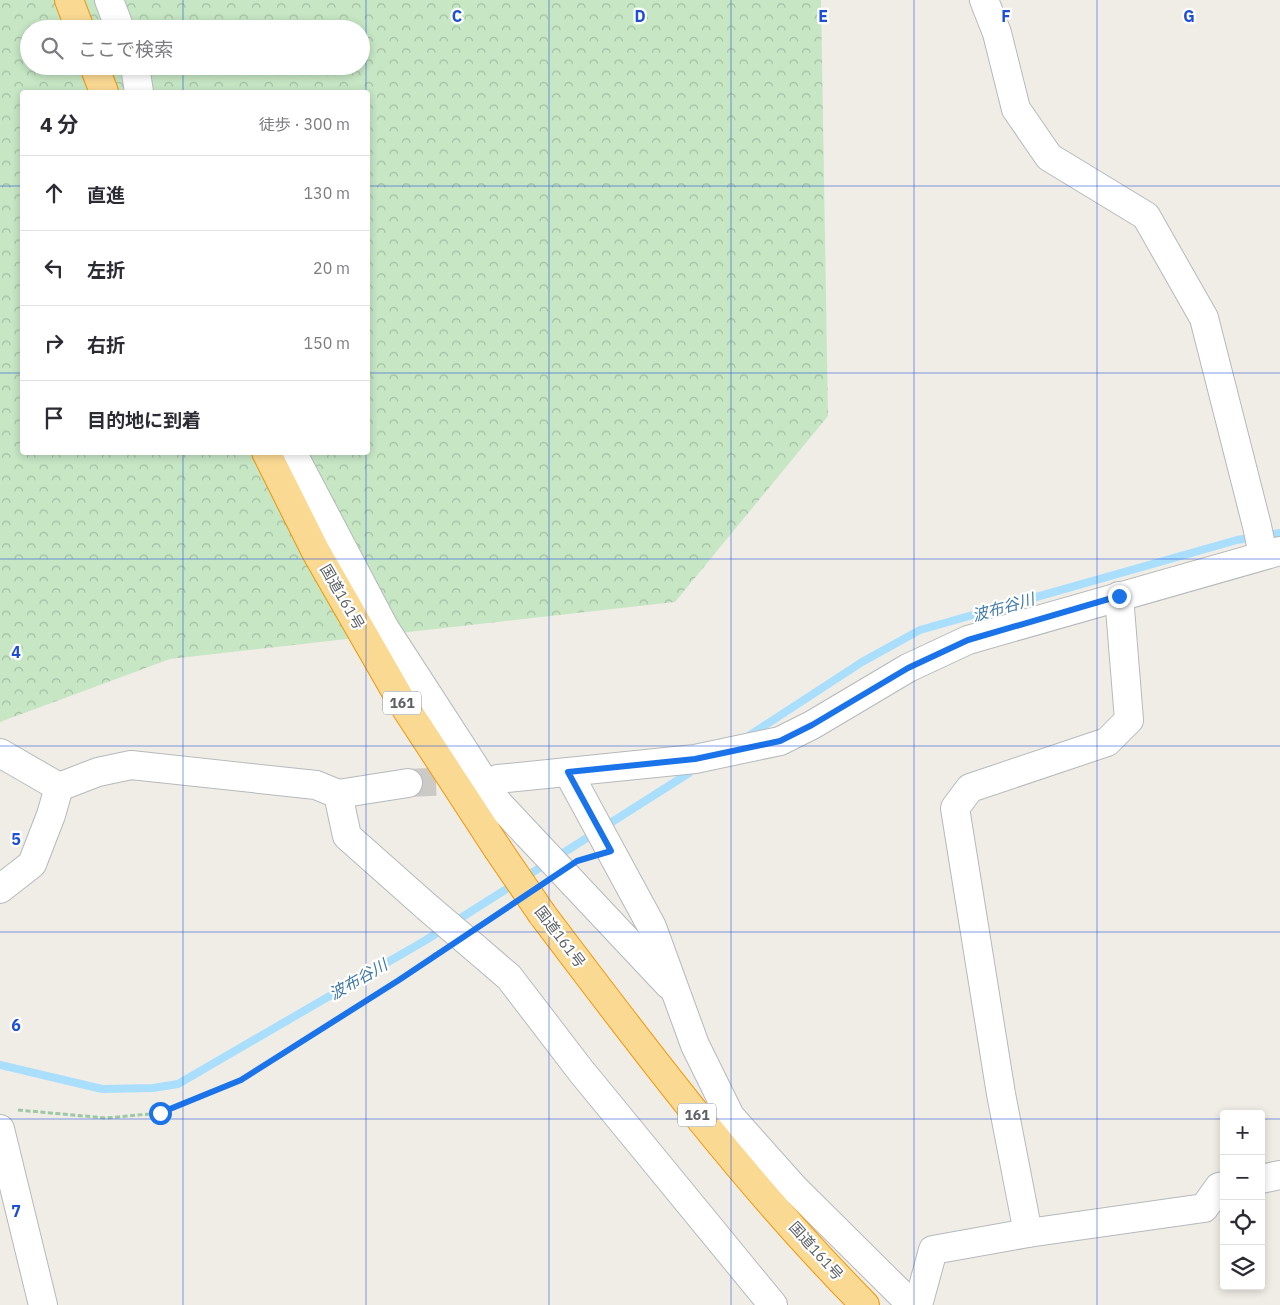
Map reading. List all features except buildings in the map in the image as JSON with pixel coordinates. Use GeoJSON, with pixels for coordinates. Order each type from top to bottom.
{"type":"FeatureCollection","features":[{"type":"Feature","properties":{"kind":"highway"},"geometry":{"type":"LineString","coordinates":[[69,0],[77,20]]}},
{"type":"Feature","properties":{"kind":"highway"},"geometry":{"type":"LineString","coordinates":[[97,75],[103,90]]}},
{"type":"Feature","properties":{"kind":"highway","name":"国道161号"},"geometry":{"type":"LineString","coordinates":[[268,455],[316,552],[403,704],[542,914],[664,1076],[768,1198],[865,1305]]}},
{"type":"Feature","properties":{"kind":"street"},"geometry":{"type":"LineString","coordinates":[[109,0],[117,20]]}},
{"type":"Feature","properties":{"kind":"street"},"geometry":{"type":"LineString","coordinates":[[498,779],[695,759],[780,741],[812,725],[908,668],[968,640],[1119,596],[1265,544],[1204,318],[1146,216],[1049,158],[1016,109],[997,34],[984,0]]}},
{"type":"Feature","properties":{"kind":"street"},"geometry":{"type":"LineString","coordinates":[[136,75],[139,90]]}},
{"type":"Feature","properties":{"kind":"street"},"geometry":{"type":"LineString","coordinates":[[294,455],[384,627],[498,803],[677,993]]}},
{"type":"Feature","properties":{"kind":"street"},"geometry":{"type":"LineString","coordinates":[[1028,1233],[1000,1094],[955,808],[970,788],[1108,742],[1128,720],[1119,596]]}},
{"type":"Feature","properties":{"kind":"street"},"geometry":{"type":"LineString","coordinates":[[0,753],[58,788]]}},
{"type":"Feature","properties":{"kind":"street"},"geometry":{"type":"LineString","coordinates":[[58,788],[98,772],[131,766],[316,785],[338,794],[408,783]]}},
{"type":"Feature","properties":{"kind":"street"},"geometry":{"type":"LineString","coordinates":[[568,772],[652,927],[696,1045],[730,1116],[795,1189],[912,1305]]}},
{"type":"Feature","properties":{"kind":"street"},"geometry":{"type":"LineString","coordinates":[[0,889],[32,864],[51,815],[58,788]]}},
{"type":"Feature","properties":{"kind":"street"},"geometry":{"type":"LineString","coordinates":[[338,794],[347,836],[427,907],[478,935],[581,1071],[773,1305]]}},
{"type":"Feature","properties":{"kind":"street"},"geometry":{"type":"LineString","coordinates":[[5,1119],[43,1305]]}},
{"type":"Feature","properties":{"kind":"street"},"geometry":{"type":"LineString","coordinates":[[1265,1178],[1280,1175]]}},
{"type":"Feature","properties":{"kind":"street"},"geometry":{"type":"LineString","coordinates":[[918,1305],[933,1250],[1028,1233],[1204,1208],[1220,1187]]}},
{"type":"Feature","properties":{"kind":"path"},"geometry":{"type":"LineString","coordinates":[[478,935],[513,903]]}},
{"type":"Feature","properties":{"kind":"path"},"geometry":{"type":"LineString","coordinates":[[5,1119],[106,1118],[160,1113],[241,1080],[399,980],[441,950]]}},
{"type":"Feature","properties":{"kind":"green space"},"geometry":{"type":"Polygon","coordinates":[[[0,0],[821,0],[828,416],[675,602],[170,659],[0,722],[0,0]]]}},
{"type":"Feature","properties":{"kind":"waterway","name":"波布谷川"},"geometry":{"type":"LineString","coordinates":[[750,735],[862,662],[920,630],[1237,540],[1280,533]]}},
{"type":"Feature","properties":{"kind":"waterway","name":"波布谷川"},"geometry":{"type":"LineString","coordinates":[[0,1065],[102,1089],[153,1088],[178,1084],[426,940],[689,773]]}},
{"type":"Feature","properties":{"kind":"tunnel"},"geometry":{"type":"LineString","coordinates":[[408,783],[474,780]]}},
{"type":"Feature","properties":{"kind":"route"},"geometry":{"type":"LineString","coordinates":[[160,1113],[241,1080],[399,980],[441,950],[577,861],[611,851],[568,772],[695,759],[745,750],[780,741],[812,725],[908,668],[968,640],[1119,596]]}}]}
